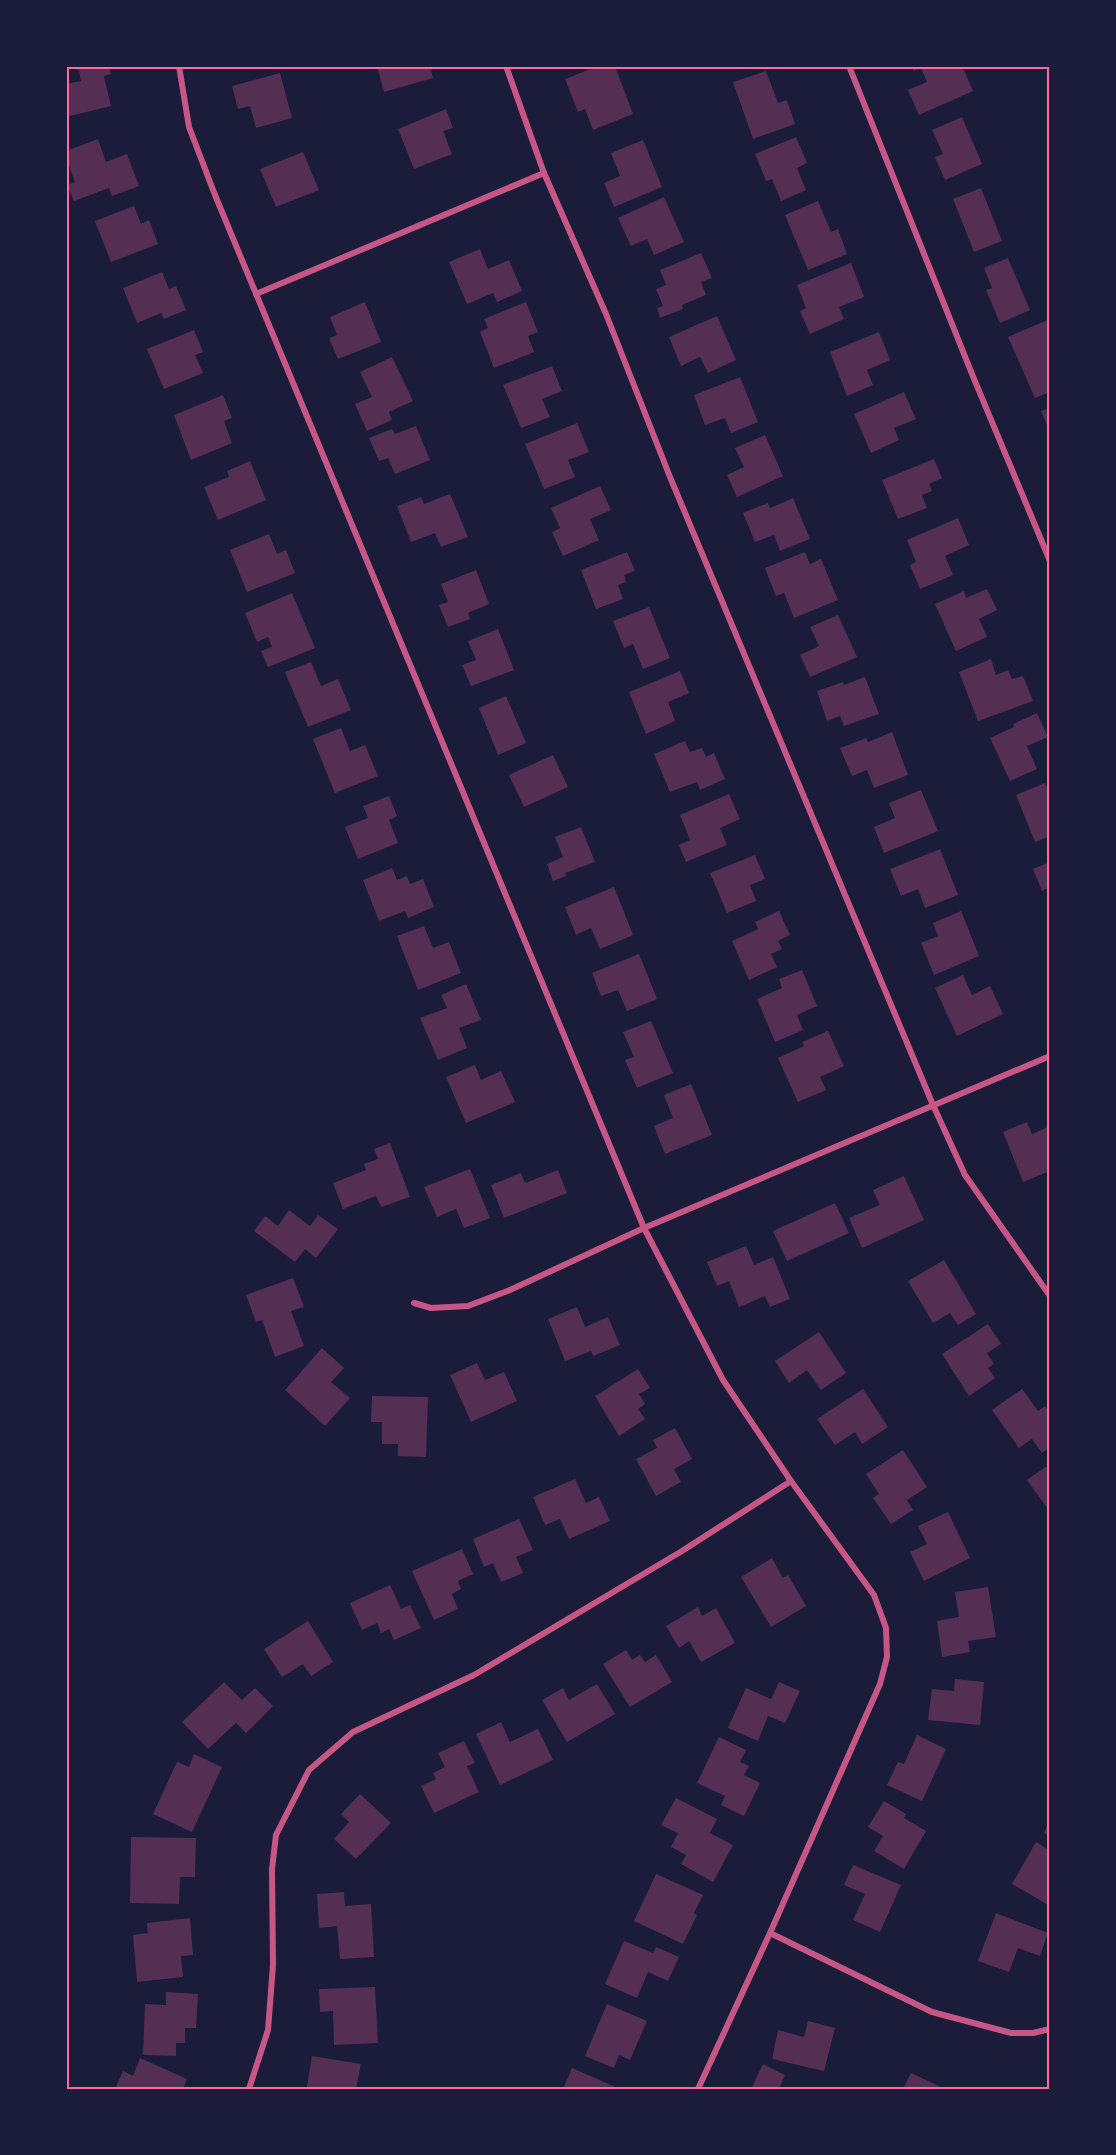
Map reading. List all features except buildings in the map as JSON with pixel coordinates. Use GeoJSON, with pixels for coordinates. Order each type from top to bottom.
{"type":"FeatureCollection","features":[{"type":"Feature","properties":{"kind":"street"},"geometry":{"type":"LineString","coordinates":[[179,66],[189,127],[215,195],[644,1228],[723,1380],[792,1481],[874,1594],[886,1628],[887,1657],[880,1684],[698,2089]]}},
{"type":"Feature","properties":{"kind":"street"},"geometry":{"type":"LineString","coordinates":[[506,66],[544,173],[606,314],[670,477],[933,1105],[965,1175],[1050,1296]]}},
{"type":"Feature","properties":{"kind":"street"},"geometry":{"type":"LineString","coordinates":[[849,66],[972,374],[1050,561]]}},
{"type":"Feature","properties":{"kind":"street"},"geometry":{"type":"LineString","coordinates":[[256,294],[544,173]]}},
{"type":"Feature","properties":{"kind":"street"},"geometry":{"type":"LineString","coordinates":[[414,1303],[431,1308],[468,1306],[510,1290],[644,1228],[1050,1056]]}},
{"type":"Feature","properties":{"kind":"street"},"geometry":{"type":"LineString","coordinates":[[249,2089],[268,2030],[273,1965],[272,1869],[276,1835],[309,1770],[352,1732],[474,1675],[682,1551],[792,1481]]}},
{"type":"Feature","properties":{"kind":"street"},"geometry":{"type":"LineString","coordinates":[[770,1933],[933,2012],[1011,2033],[1033,2033],[1050,2028]]}}]}
